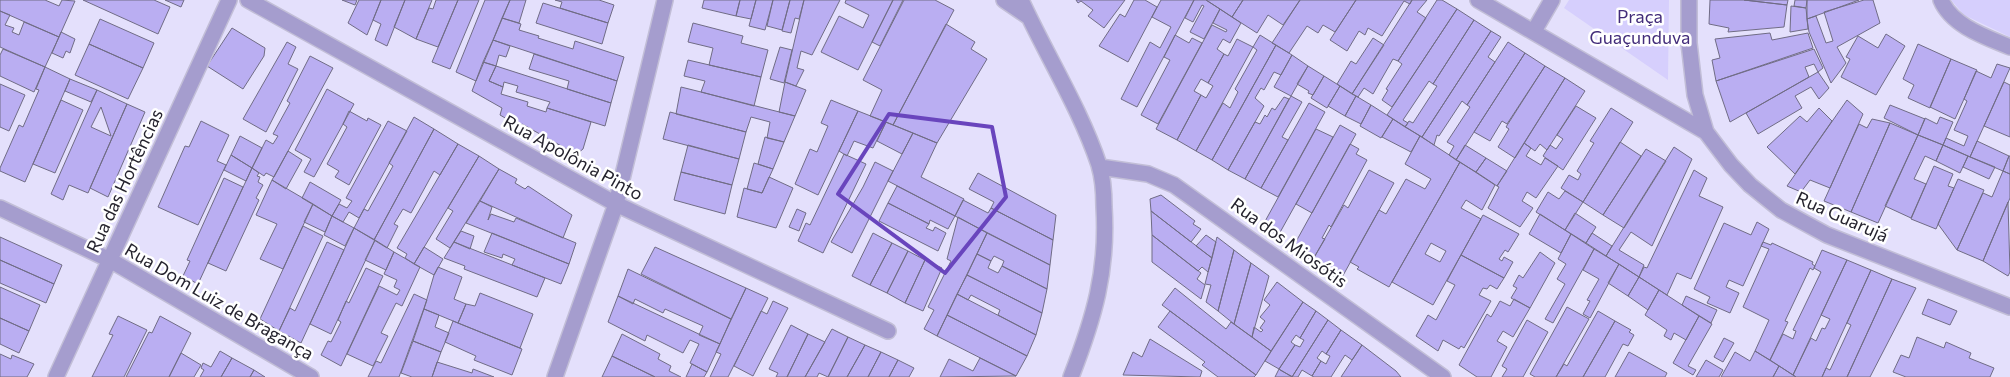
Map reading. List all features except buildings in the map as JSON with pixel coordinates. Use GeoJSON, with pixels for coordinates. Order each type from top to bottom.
{"type":"FeatureCollection","features":[{"type":"Feature","properties":{"kind":"street","name":"Rua das Hortências"},"geometry":{"type":"LineString","coordinates":[[56,377],[229,0]]}},
{"type":"Feature","properties":{"kind":"street","name":"Rua Apolônia Pinto"},"geometry":{"type":"LineString","coordinates":[[248,0],[616,204],[888,331]]}},
{"type":"Feature","properties":{"kind":"street"},"geometry":{"type":"LineString","coordinates":[[555,377],[616,204],[665,0]]}},
{"type":"Feature","properties":{"kind":"street"},"geometry":{"type":"LineString","coordinates":[[1004,0],[1028,17]]}},
{"type":"Feature","properties":{"kind":"street"},"geometry":{"type":"LineString","coordinates":[[1021,0],[1078,116],[1100,167],[1104,205],[1105,260],[1098,294],[1071,377]]}},
{"type":"Feature","properties":{"kind":"street","name":"Rua Guarujá"},"geometry":{"type":"LineString","coordinates":[[1478,0],[1706,132],[1750,186],[1781,210],[1827,235],[2010,307]]}},
{"type":"Feature","properties":{"kind":"street"},"geometry":{"type":"LineString","coordinates":[[1534,31],[1552,0]]}},
{"type":"Feature","properties":{"kind":"street"},"geometry":{"type":"LineString","coordinates":[[1689,0],[1689,42],[1695,95],[1706,132]]}},
{"type":"Feature","properties":{"kind":"street"},"geometry":{"type":"LineString","coordinates":[[1940,0],[1944,7],[1959,22],[1982,35],[2010,47]]}},
{"type":"Feature","properties":{"kind":"street","name":"Rua dos Miosótis"},"geometry":{"type":"LineString","coordinates":[[1100,167],[1148,174],[1174,185],[1443,377]]}},
{"type":"Feature","properties":{"kind":"street","name":"Rua Dom Luiz de Bragança"},"geometry":{"type":"LineString","coordinates":[[0,208],[110,260],[311,377]]}},
{"type":"Feature","properties":{"kind":"highlighted area"},"geometry":{"type":"Polygon","coordinates":[[[889,114],[992,127],[1006,197],[945,273],[838,194],[889,114]]]}},
{"type":"Feature","properties":{"kind":"green space","name":"Praça Guaçunduva"},"geometry":{"type":"Polygon","coordinates":[[[1569,0],[1669,0],[1668,80],[1564,8],[1569,0]]]}},
{"type":"Feature","properties":{"kind":"green space"},"geometry":{"type":"Polygon","coordinates":[[[1951,0],[2010,0],[2010,37],[1964,15],[1951,0]]]}}]}
